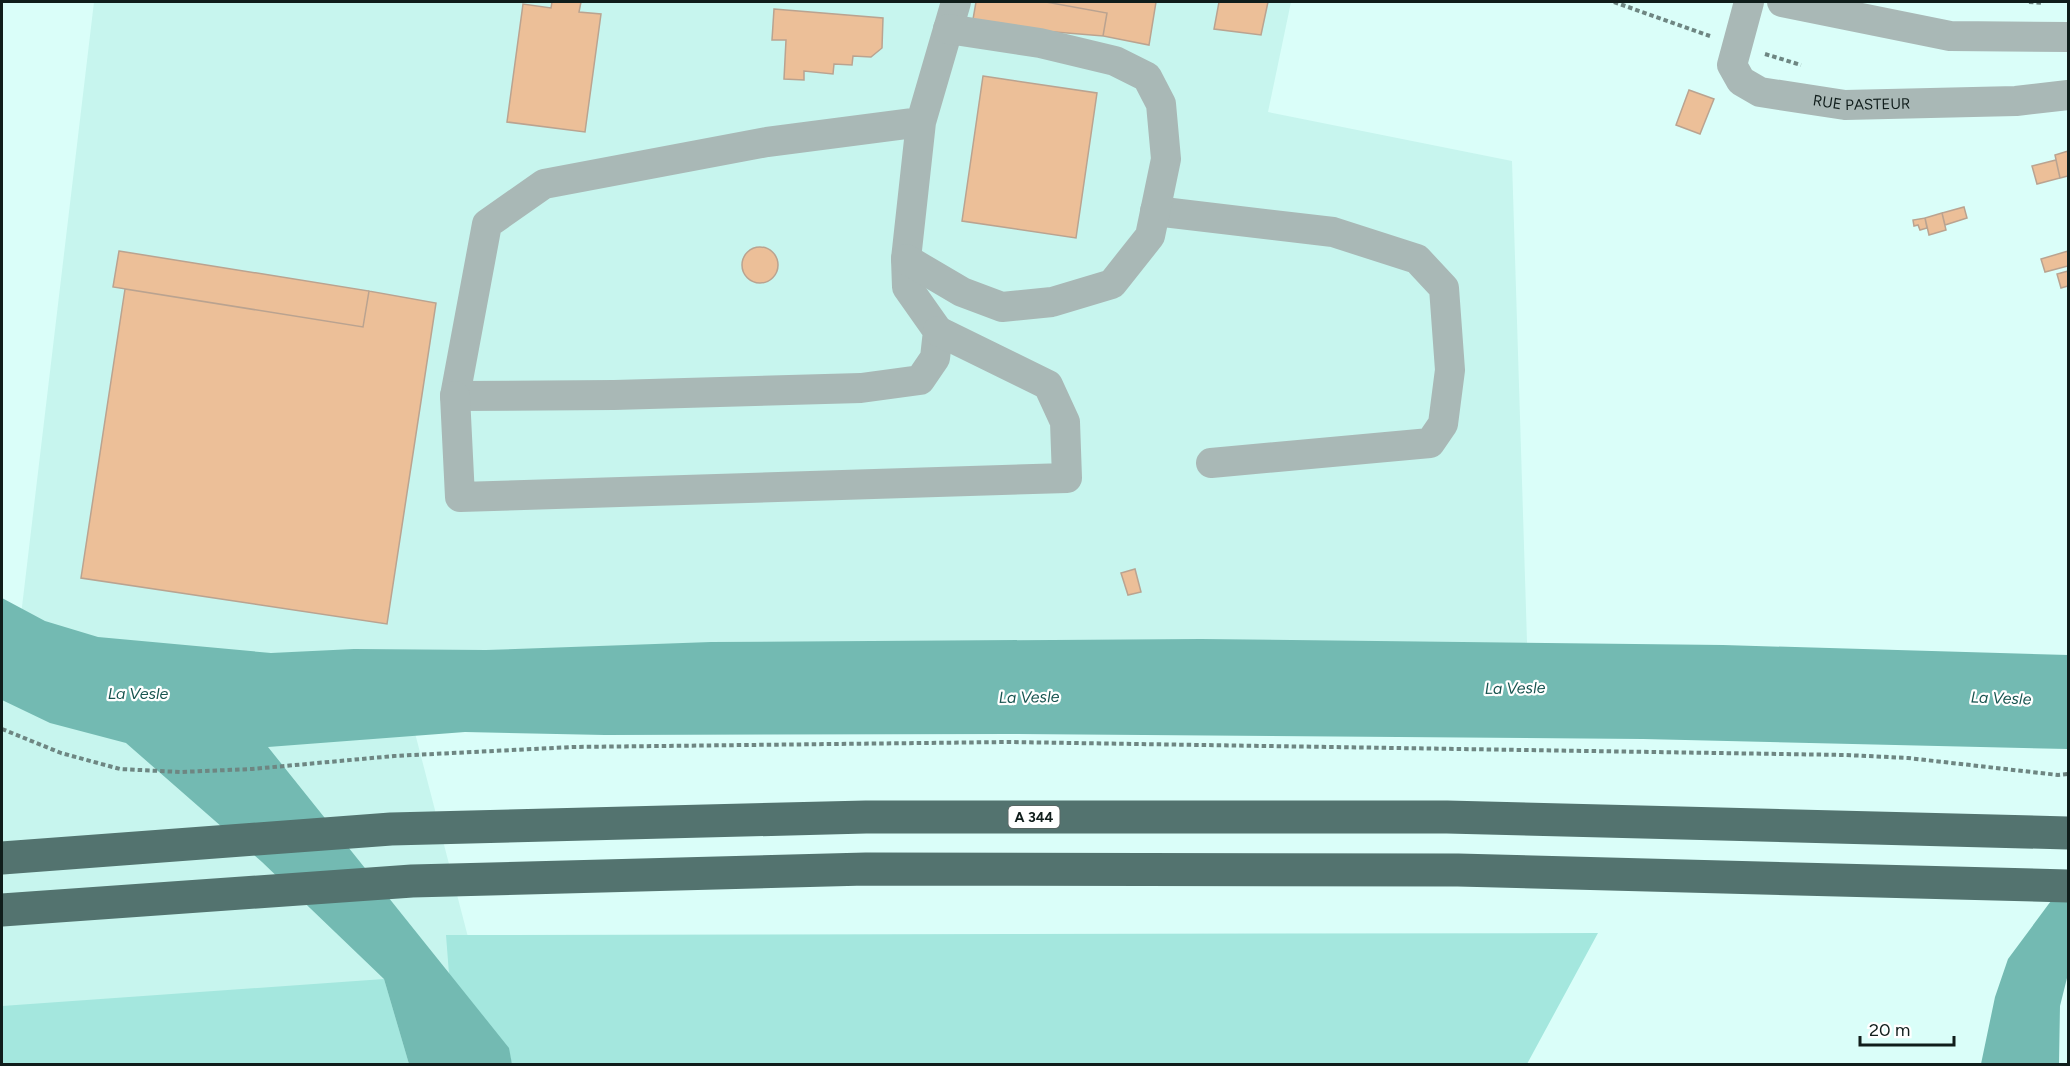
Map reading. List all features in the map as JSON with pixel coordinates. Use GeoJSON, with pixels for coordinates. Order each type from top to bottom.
{"type":"FeatureCollection","features":[{"type":"Feature","properties":{"kind":"highway","name":"A 344"},"geometry":{"type":"LineString","coordinates":[[2,858],[391,830],[866,817],[1447,817],[2068,833]]}},
{"type":"Feature","properties":{"kind":"highway"},"geometry":{"type":"LineString","coordinates":[[2,910],[412,881],[866,869],[1458,870],[2068,886]]}},
{"type":"Feature","properties":{"kind":"street","name":"RUE PASTEUR"},"geometry":{"type":"LineString","coordinates":[[1749,2],[1732,65],[1741,81],[1760,92],[1845,105],[2016,101],[2068,95]]}},
{"type":"Feature","properties":{"kind":"street"},"geometry":{"type":"LineString","coordinates":[[1782,2],[1950,36],[2068,37]]}},
{"type":"Feature","properties":{"kind":"street"},"geometry":{"type":"LineString","coordinates":[[906,259],[962,292],[1002,307],[1052,302],[1112,284],[1150,236],[1166,159],[1161,104],[1147,77],[1115,62],[1040,43],[952,15],[921,122],[906,259],[907,287],[938,331],[1048,385],[1065,422],[1067,478],[460,496],[455,396],[487,224],[544,184],[767,142],[921,122]]}},
{"type":"Feature","properties":{"kind":"street"},"geometry":{"type":"LineString","coordinates":[[1155,211],[1333,232],[1417,259],[1443,288],[1450,370],[1443,424],[1430,443],[1211,463]]}},
{"type":"Feature","properties":{"kind":"street"},"geometry":{"type":"LineString","coordinates":[[455,396],[615,395],[861,388],[920,380],[935,358],[938,331]]}},
{"type":"Feature","properties":{"kind":"path"},"geometry":{"type":"LineString","coordinates":[[1614,2],[1811,68]]}},
{"type":"Feature","properties":{"kind":"path"},"geometry":{"type":"LineString","coordinates":[[2,729],[61,753],[120,769],[180,772],[252,769],[394,756],[572,747],[1008,742],[1846,755],[1908,758],[2058,775],[2068,774]]}},
{"type":"Feature","properties":{"kind":"shaded area"},"geometry":{"type":"Polygon","coordinates":[[[94,2],[1291,2],[1268,112],[1512,161],[1528,674],[403,687],[501,1064],[2,1064],[2,621],[19,632],[94,2]]]}},
{"type":"Feature","properties":{"kind":"shaded area"},"geometry":{"type":"Polygon","coordinates":[[[1598,933],[1527,1064],[512,1064],[508,1048],[449,974],[446,935],[1598,933]]]}},
{"type":"Feature","properties":{"kind":"shaded area"},"geometry":{"type":"Polygon","coordinates":[[[384,979],[409,1064],[2,1064],[2,1006],[384,979]]]}},
{"type":"Feature","properties":{"kind":"water","name":"La Vesle"},"geometry":{"type":"Polygon","coordinates":[[[2,598],[45,621],[98,637],[271,653],[354,649],[486,650],[711,642],[1201,639],[1723,645],[2068,655],[2068,749],[1643,739],[1010,734],[605,735],[465,732],[268,747],[509,1048],[512,1064],[409,1064],[384,979],[262,862],[126,743],[50,723],[2,700],[2,598]]]}},
{"type":"Feature","properties":{"kind":"water"},"geometry":{"type":"Polygon","coordinates":[[[2068,878],[2068,974],[2060,1006],[2059,1064],[1981,1064],[1995,997],[2008,959],[2068,878]]]}},
{"type":"Feature","properties":{"kind":"building"},"geometry":{"type":"Polygon","coordinates":[[[552,2],[581,2],[579,12],[601,14],[585,132],[507,122],[523,4],[551,8],[552,2]]]}},
{"type":"Feature","properties":{"kind":"building"},"geometry":{"type":"Polygon","coordinates":[[[976,2],[1046,2],[1107,13],[1103,36],[972,25],[976,2]]]}},
{"type":"Feature","properties":{"kind":"building"},"geometry":{"type":"Polygon","coordinates":[[[1046,2],[1156,2],[1149,45],[1103,36],[1107,13],[1046,2]]]}},
{"type":"Feature","properties":{"kind":"building"},"geometry":{"type":"Polygon","coordinates":[[[1219,2],[1268,2],[1261,35],[1214,29],[1219,2]]]}},
{"type":"Feature","properties":{"kind":"building"},"geometry":{"type":"Polygon","coordinates":[[[774,9],[883,18],[882,48],[871,57],[853,56],[852,65],[834,64],[833,74],[804,71],[804,80],[784,79],[786,40],[772,40],[774,9]]]}},
{"type":"Feature","properties":{"kind":"building"},"geometry":{"type":"Polygon","coordinates":[[[983,76],[1097,93],[1076,238],[962,221],[983,76]]]}},
{"type":"Feature","properties":{"kind":"building"},"geometry":{"type":"Polygon","coordinates":[[[1689,90],[1714,99],[1700,134],[1676,125],[1689,90]]]}},
{"type":"Feature","properties":{"kind":"building"},"geometry":{"type":"Polygon","coordinates":[[[2068,151],[2068,176],[2060,178],[2055,155],[2068,151]]]}},
{"type":"Feature","properties":{"kind":"building"},"geometry":{"type":"Polygon","coordinates":[[[2056,160],[2060,178],[2037,184],[2032,166],[2056,160]]]}},
{"type":"Feature","properties":{"kind":"building"},"geometry":{"type":"Polygon","coordinates":[[[1964,207],[1967,218],[1945,225],[1942,213],[1964,207]]]}},
{"type":"Feature","properties":{"kind":"building"},"geometry":{"type":"Polygon","coordinates":[[[1942,213],[1946,230],[1929,235],[1925,218],[1942,213]]]}},
{"type":"Feature","properties":{"kind":"building"},"geometry":{"type":"Polygon","coordinates":[[[1925,218],[1927,228],[1920,230],[1918,225],[1914,226],[1913,220],[1925,218]]]}},
{"type":"Feature","properties":{"kind":"building"},"geometry":{"type":"Polygon","coordinates":[[[760,247],[773,252],[778,265],[773,278],[760,283],[747,278],[742,265],[747,252],[760,247]]]}},
{"type":"Feature","properties":{"kind":"building"},"geometry":{"type":"Polygon","coordinates":[[[119,251],[369,291],[363,327],[113,287],[119,251]]]}},
{"type":"Feature","properties":{"kind":"building"},"geometry":{"type":"Polygon","coordinates":[[[2068,251],[2068,266],[2045,272],[2041,259],[2068,251]]]}},
{"type":"Feature","properties":{"kind":"building"},"geometry":{"type":"Polygon","coordinates":[[[2068,271],[2068,286],[2061,288],[2057,274],[2068,271]]]}},
{"type":"Feature","properties":{"kind":"building"},"geometry":{"type":"Polygon","coordinates":[[[125,289],[363,327],[369,291],[436,303],[387,624],[81,578],[125,289]]]}},
{"type":"Feature","properties":{"kind":"building"},"geometry":{"type":"Polygon","coordinates":[[[1135,569],[1141,592],[1128,595],[1121,573],[1135,569]]]}}]}
